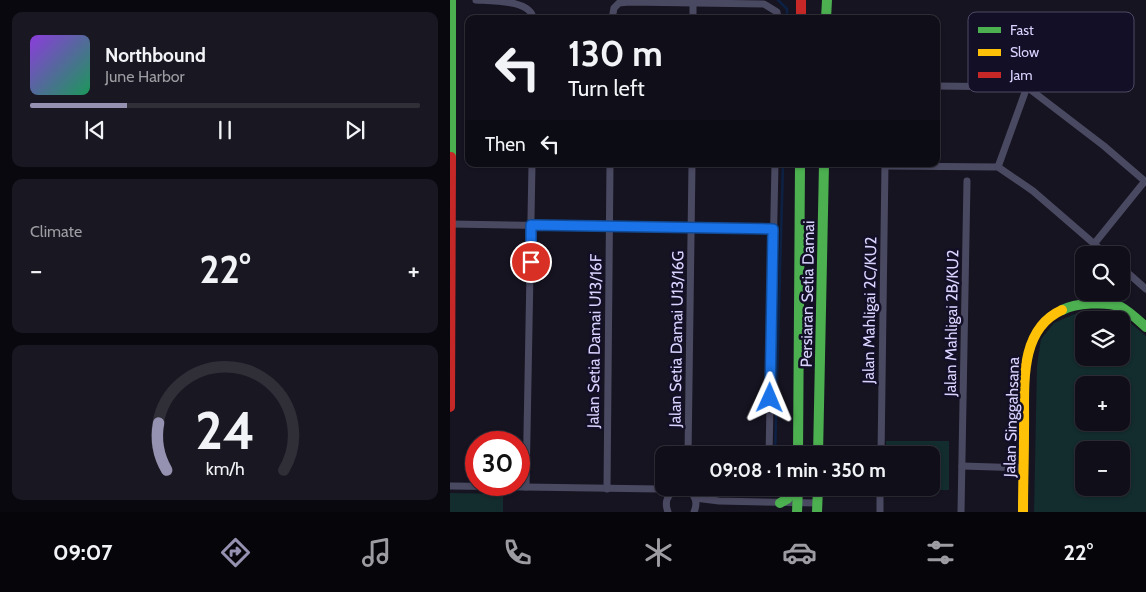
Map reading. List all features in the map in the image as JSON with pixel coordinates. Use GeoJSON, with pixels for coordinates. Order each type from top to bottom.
{"type":"FeatureCollection","features":[{"type":"Feature","properties":{"kind":"street"},"geometry":{"type":"LineString","coordinates":[[450,407],[451,0]]}},
{"type":"Feature","properties":{"kind":"street"},"geometry":{"type":"LineString","coordinates":[[476,0],[519,2],[527,5],[532,15]]}},
{"type":"Feature","properties":{"kind":"street"},"geometry":{"type":"LineString","coordinates":[[801,0],[801,15]]}},
{"type":"Feature","properties":{"kind":"street"},"geometry":{"type":"LineString","coordinates":[[826,15],[827,0]]}},
{"type":"Feature","properties":{"kind":"street"},"geometry":{"type":"LineString","coordinates":[[613,15],[614,8],[619,3],[629,2],[764,4],[776,15]]}},
{"type":"Feature","properties":{"kind":"street"},"geometry":{"type":"LineString","coordinates":[[693,15],[694,3]]}},
{"type":"Feature","properties":{"kind":"street"},"geometry":{"type":"LineString","coordinates":[[940,86],[968,87]]}},
{"type":"Feature","properties":{"kind":"street"},"geometry":{"type":"LineString","coordinates":[[998,167],[1026,92]]}},
{"type":"Feature","properties":{"kind":"street"},"geometry":{"type":"LineString","coordinates":[[1032,92],[1104,146],[1146,182],[1094,244]]}},
{"type":"Feature","properties":{"kind":"street"},"geometry":{"type":"LineString","coordinates":[[940,166],[998,167],[1033,191],[1096,246]]}},
{"type":"Feature","properties":{"kind":"street"},"geometry":{"type":"LineString","coordinates":[[527,431],[532,167]]}},
{"type":"Feature","properties":{"kind":"street","name":"Jalan Setia Damai U13/16F"},"geometry":{"type":"LineString","coordinates":[[607,489],[610,167]]}},
{"type":"Feature","properties":{"kind":"street","name":"Jalan Setia Damai U13/16G"},"geometry":{"type":"LineString","coordinates":[[688,446],[692,167]]}},
{"type":"Feature","properties":{"kind":"street"},"geometry":{"type":"LineString","coordinates":[[769,446],[775,167]]}},
{"type":"Feature","properties":{"kind":"street","name":"Persiaran Setia Damai"},"geometry":{"type":"LineString","coordinates":[[798,446],[800,167]]}},
{"type":"Feature","properties":{"kind":"street","name":"Persiaran Setia Damai"},"geometry":{"type":"LineString","coordinates":[[818,446],[824,167]]}},
{"type":"Feature","properties":{"kind":"street","name":"Jalan Mahligai 2C/KU2"},"geometry":{"type":"LineString","coordinates":[[881,446],[885,167]]}},
{"type":"Feature","properties":{"kind":"street","name":"Jalan Mahligai 2B/KU2"},"geometry":{"type":"LineString","coordinates":[[961,512],[967,180]]}},
{"type":"Feature","properties":{"kind":"street"},"geometry":{"type":"LineString","coordinates":[[450,224],[773,229]]}},
{"type":"Feature","properties":{"kind":"street"},"geometry":{"type":"LineString","coordinates":[[1130,276],[1146,289]]}},
{"type":"Feature","properties":{"kind":"street","name":"Jalan Singgahsana"},"geometry":{"type":"LineString","coordinates":[[1023,512],[1025,367],[1030,346],[1043,324],[1052,315],[1066,306],[1094,304],[1116,306],[1126,310],[1146,327]]}},
{"type":"Feature","properties":{"kind":"street"},"geometry":{"type":"LineString","coordinates":[[962,466],[1024,468]]}},
{"type":"Feature","properties":{"kind":"street"},"geometry":{"type":"LineString","coordinates":[[450,486],[465,486]]}},
{"type":"Feature","properties":{"kind":"street"},"geometry":{"type":"LineString","coordinates":[[530,487],[655,490]]}},
{"type":"Feature","properties":{"kind":"street"},"geometry":{"type":"LineString","coordinates":[[668,512],[666,503],[669,496]]}},
{"type":"Feature","properties":{"kind":"street"},"geometry":{"type":"LineString","coordinates":[[780,503],[790,496]]}},
{"type":"Feature","properties":{"kind":"street"},"geometry":{"type":"LineString","coordinates":[[880,496],[880,512]]}},
{"type":"Feature","properties":{"kind":"street"},"geometry":{"type":"LineString","coordinates":[[694,512],[696,506],[694,498],[719,501],[780,503],[797,508],[817,508]]}},
{"type":"Feature","properties":{"kind":"green space"},"geometry":{"type":"Polygon","coordinates":[[[1075,314],[1075,366],[1130,366],[1130,323],[1146,336],[1146,512],[1034,512],[1037,365],[1041,339],[1054,323],[1075,314]]]}},
{"type":"Feature","properties":{"kind":"green space"},"geometry":{"type":"Polygon","coordinates":[[[886,441],[949,441],[949,490],[940,490],[940,446],[886,446],[886,441]]]}},
{"type":"Feature","properties":{"kind":"green space"},"geometry":{"type":"Polygon","coordinates":[[[450,493],[465,493],[465,496],[503,496],[503,512],[450,512],[450,493]]]}},
{"type":"Feature","properties":{"kind":"waterway"},"geometry":{"type":"LineString","coordinates":[[778,0],[787,9],[787,15]]}},
{"type":"Feature","properties":{"kind":"waterway"},"geometry":{"type":"LineString","coordinates":[[775,446],[783,167]]}},
{"type":"Feature","properties":{"kind":"traffic: fast"},"geometry":{"type":"LineString","coordinates":[[451,0],[451,157]]}},
{"type":"Feature","properties":{"kind":"traffic: fast"},"geometry":{"type":"LineString","coordinates":[[826,15],[827,0]]}},
{"type":"Feature","properties":{"kind":"traffic: fast"},"geometry":{"type":"LineString","coordinates":[[798,446],[800,167]]}},
{"type":"Feature","properties":{"kind":"traffic: fast"},"geometry":{"type":"LineString","coordinates":[[818,446],[824,167]]}},
{"type":"Feature","properties":{"kind":"traffic: fast"},"geometry":{"type":"LineString","coordinates":[[1062,310],[1083,304],[1100,303],[1115,305],[1128,311],[1146,327]]}},
{"type":"Feature","properties":{"kind":"traffic: fast"},"geometry":{"type":"LineString","coordinates":[[780,503],[789,496]]}},
{"type":"Feature","properties":{"kind":"traffic: fast"},"geometry":{"type":"LineString","coordinates":[[797,512],[798,496]]}},
{"type":"Feature","properties":{"kind":"traffic: fast"},"geometry":{"type":"LineString","coordinates":[[817,512],[818,496]]}},
{"type":"Feature","properties":{"kind":"traffic: slow"},"geometry":{"type":"LineString","coordinates":[[1023,512],[1026,363],[1030,346],[1037,332],[1047,319],[1062,310]]}},
{"type":"Feature","properties":{"kind":"traffic: jam"},"geometry":{"type":"LineString","coordinates":[[801,0],[801,15]]}},
{"type":"Feature","properties":{"kind":"traffic: jam"},"geometry":{"type":"LineString","coordinates":[[450,407],[451,157]]}},
{"type":"Feature","properties":{"kind":"route"},"geometry":{"type":"LineString","coordinates":[[531,262],[531,225],[773,229],[770,398]]}}]}
